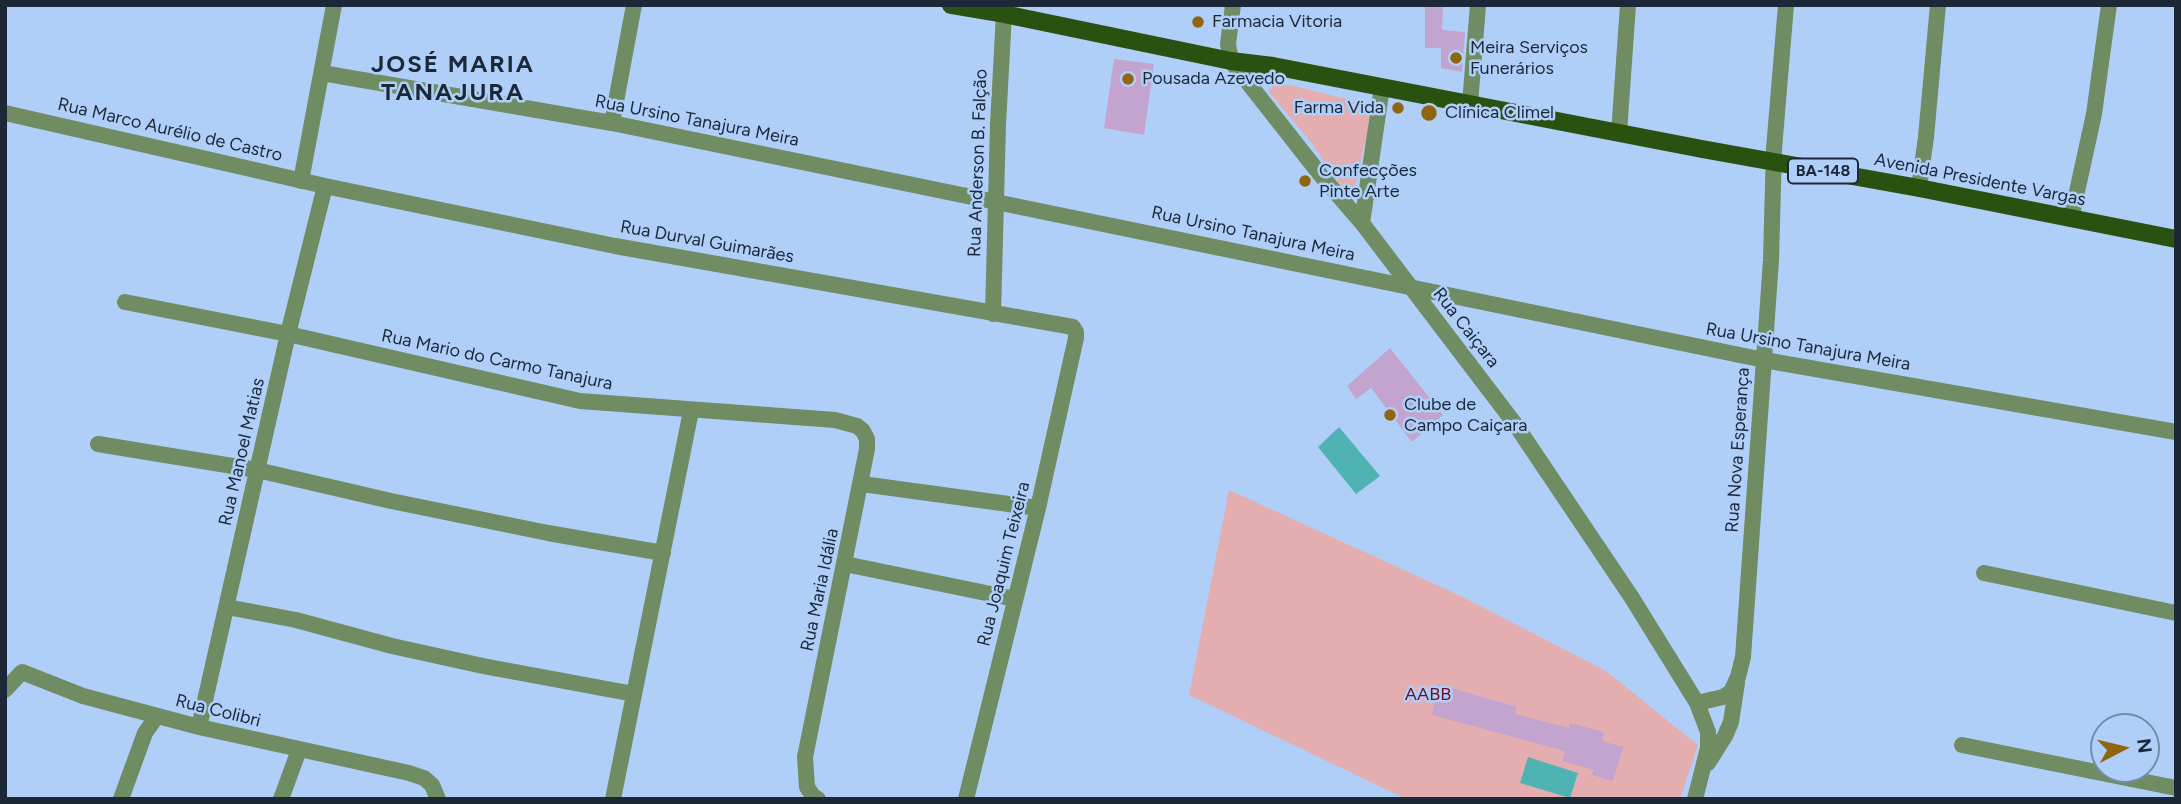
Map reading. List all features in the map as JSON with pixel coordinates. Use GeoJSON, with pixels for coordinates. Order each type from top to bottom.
{"type":"FeatureCollection","features":[{"type":"Feature","properties":{"kind":"main road","name":"Avenida Presidente Vargas"},"geometry":{"type":"LineString","coordinates":[[951,5],[1231,61],[1273,66],[1470,103],[2071,219],[2175,234]]}},
{"type":"Feature","properties":{"kind":"street"},"geometry":{"type":"LineString","coordinates":[[302,174],[334,5]]}},
{"type":"Feature","properties":{"kind":"street"},"geometry":{"type":"LineString","coordinates":[[612,122],[634,5]]}},
{"type":"Feature","properties":{"kind":"street"},"geometry":{"type":"LineString","coordinates":[[1231,61],[1227,44],[1233,5]]}},
{"type":"Feature","properties":{"kind":"street"},"geometry":{"type":"LineString","coordinates":[[1470,103],[1478,5]]}},
{"type":"Feature","properties":{"kind":"street"},"geometry":{"type":"LineString","coordinates":[[1619,133],[1628,5]]}},
{"type":"Feature","properties":{"kind":"street","name":"Rua Nova Esperança"},"geometry":{"type":"LineString","coordinates":[[1704,769],[1731,722],[1743,657],[1786,5]]}},
{"type":"Feature","properties":{"kind":"street"},"geometry":{"type":"LineString","coordinates":[[1919,188],[1938,5]]}},
{"type":"Feature","properties":{"kind":"street"},"geometry":{"type":"LineString","coordinates":[[2071,219],[2094,114],[2109,5]]}},
{"type":"Feature","properties":{"kind":"street","name":"Rua Anderson B. Falção"},"geometry":{"type":"LineString","coordinates":[[993,314],[1004,14]]}},
{"type":"Feature","properties":{"kind":"street","name":"Rua Caiçara"},"geometry":{"type":"LineString","coordinates":[[1231,61],[1362,223],[1515,424],[1632,598],[1697,703],[1708,732],[1704,769]]}},
{"type":"Feature","properties":{"kind":"street","name":"Rua Ursino Tanajura Meira"},"geometry":{"type":"LineString","coordinates":[[322,73],[612,122],[1764,360],[2176,432]]}},
{"type":"Feature","properties":{"kind":"street"},"geometry":{"type":"LineString","coordinates":[[1362,223],[1382,87]]}},
{"type":"Feature","properties":{"kind":"street","name":"Rua Marco Aurélio de Castro"},"geometry":{"type":"LineString","coordinates":[[5,113],[302,174],[325,186]]}},
{"type":"Feature","properties":{"kind":"street","name":"Rua Durval Guimarães"},"geometry":{"type":"LineString","coordinates":[[325,186],[615,246],[1073,327],[1076,338]]}},
{"type":"Feature","properties":{"kind":"street","name":"Rua Manoel Matias"},"geometry":{"type":"LineString","coordinates":[[198,727],[288,334],[325,186]]}},
{"type":"Feature","properties":{"kind":"street","name":"Rua Mario do Carmo Tanajura"},"geometry":{"type":"LineString","coordinates":[[125,302],[288,334],[580,401],[835,420],[850,423],[863,431]]}},
{"type":"Feature","properties":{"kind":"street","name":"Rua Joaquim Teixeira"},"geometry":{"type":"LineString","coordinates":[[966,799],[1038,508],[1076,338]]}},
{"type":"Feature","properties":{"kind":"street"},"geometry":{"type":"LineString","coordinates":[[613,799],[691,411]]}},
{"type":"Feature","properties":{"kind":"street","name":"Rua Maria Idália"},"geometry":{"type":"LineString","coordinates":[[818,799],[807,786],[805,757],[862,484],[867,449],[863,431]]}},
{"type":"Feature","properties":{"kind":"street"},"geometry":{"type":"LineString","coordinates":[[98,444],[257,470],[443,512],[663,553]]}},
{"type":"Feature","properties":{"kind":"street"},"geometry":{"type":"LineString","coordinates":[[862,484],[1038,508]]}},
{"type":"Feature","properties":{"kind":"street"},"geometry":{"type":"LineString","coordinates":[[845,564],[1015,599]]}},
{"type":"Feature","properties":{"kind":"street"},"geometry":{"type":"LineString","coordinates":[[1984,573],[2176,613]]}},
{"type":"Feature","properties":{"kind":"street"},"geometry":{"type":"LineString","coordinates":[[227,607],[296,620],[483,666],[634,694]]}},
{"type":"Feature","properties":{"kind":"street","name":"Rua Colibri"},"geometry":{"type":"LineString","coordinates":[[5,690],[22,672],[83,696],[198,727],[410,773],[424,778],[440,798]]}},
{"type":"Feature","properties":{"kind":"street"},"geometry":{"type":"LineString","coordinates":[[1697,703],[1723,697],[1731,692],[1738,677]]}},
{"type":"Feature","properties":{"kind":"street"},"geometry":{"type":"LineString","coordinates":[[121,799],[145,733],[157,716]]}},
{"type":"Feature","properties":{"kind":"street"},"geometry":{"type":"LineString","coordinates":[[1962,745],[2176,788]]}},
{"type":"Feature","properties":{"kind":"street"},"geometry":{"type":"LineString","coordinates":[[281,799],[299,750]]}},
{"type":"Feature","properties":{"kind":"street"},"geometry":{"type":"LineString","coordinates":[[1695,799],[1704,769]]}},
{"type":"Feature","properties":{"kind":"green space"},"geometry":{"type":"Polygon","coordinates":[[[1274,85],[1290,85],[1370,105],[1368,129],[1351,194],[1339,183],[1311,142],[1268,91],[1274,85]]]}},
{"type":"Feature","properties":{"kind":"green space","name":"AABB"},"geometry":{"type":"Polygon","coordinates":[[[1229,490],[1463,597],[1606,671],[1698,745],[1680,799],[1406,799],[1189,695],[1229,490]]]}},
{"type":"Feature","properties":{"kind":"shaded area"},"geometry":{"type":"Polygon","coordinates":[[[1339,427],[1380,476],[1356,494],[1318,447],[1339,427]]]}},
{"type":"Feature","properties":{"kind":"shaded area"},"geometry":{"type":"Polygon","coordinates":[[[1528,757],[1578,773],[1570,798],[1520,783],[1528,757]]]}},
{"type":"Feature","properties":{"kind":"building"},"geometry":{"type":"Polygon","coordinates":[[[1425,5],[1443,5],[1442,30],[1465,32],[1462,72],[1441,68],[1441,48],[1425,48],[1425,5]]]}},
{"type":"Feature","properties":{"kind":"building"},"geometry":{"type":"Polygon","coordinates":[[[1114,59],[1154,64],[1144,135],[1104,128],[1114,59]]]}},
{"type":"Feature","properties":{"kind":"building"},"geometry":{"type":"Polygon","coordinates":[[[1390,348],[1443,415],[1412,442],[1371,388],[1356,399],[1347,386],[1390,348]]]}},
{"type":"Feature","properties":{"kind":"building"},"geometry":{"type":"Polygon","coordinates":[[[1438,684],[1517,707],[1515,714],[1569,728],[1570,723],[1604,732],[1602,741],[1623,747],[1613,781],[1592,775],[1594,770],[1562,761],[1565,751],[1432,715],[1438,684]]]}},
{"type":"Feature","properties":{"kind":"place","name":"Farmacia Vitoria"},"geometry":{"type":"Point","coordinates":[1198,22]}},
{"type":"Feature","properties":{"kind":"place","name":"Meira Serviços Funerários"},"geometry":{"type":"Point","coordinates":[1456,58]}},
{"type":"Feature","properties":{"kind":"place","name":"Pousada Azevedo"},"geometry":{"type":"Point","coordinates":[1128,79]}},
{"type":"Feature","properties":{"kind":"place","name":"Farma Vida"},"geometry":{"type":"Point","coordinates":[1398,108]}},
{"type":"Feature","properties":{"kind":"place","name":"Clínica Climel"},"geometry":{"type":"Point","coordinates":[1429,113]}},
{"type":"Feature","properties":{"kind":"place","name":"Confecções Pinte Arte"},"geometry":{"type":"Point","coordinates":[1305,181]}},
{"type":"Feature","properties":{"kind":"place","name":"Clube de Campo Caiçara"},"geometry":{"type":"Point","coordinates":[1390,415]}},
{"type":"Feature","properties":{"kind":"district","name":"JOSÉ MARIA TANAJURA"},"geometry":{"type":"Point","coordinates":[453,79]}}]}
